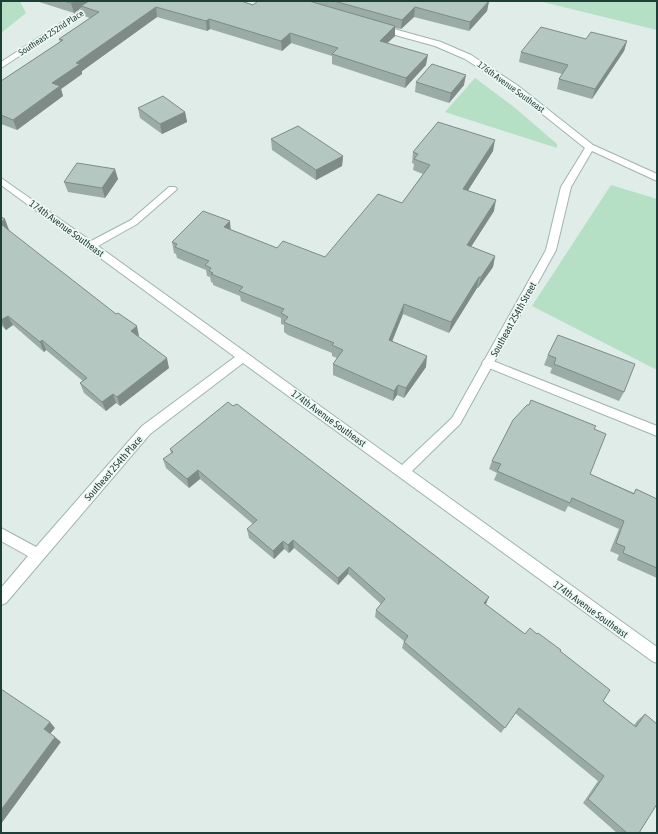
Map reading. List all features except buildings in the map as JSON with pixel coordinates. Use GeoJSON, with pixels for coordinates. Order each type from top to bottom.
{"type":"FeatureCollection","features":[{"type":"Feature","properties":{"kind":"street","name":"Southeast 252nd Place"},"geometry":{"type":"LineString","coordinates":[[1,66],[100,1]]}},
{"type":"Feature","properties":{"kind":"street","name":"176th Avenue Southeast"},"geometry":{"type":"LineString","coordinates":[[369,25],[438,44],[468,57],[514,87],[590,147],[657,178]]}},
{"type":"Feature","properties":{"kind":"street","name":"Southeast 254th Street"},"geometry":{"type":"LineString","coordinates":[[403,472],[456,421],[551,250],[566,187],[590,147]]}},
{"type":"Feature","properties":{"kind":"street","name":"174th Avenue Southeast"},"geometry":{"type":"LineString","coordinates":[[1,181],[657,656]]}},
{"type":"Feature","properties":{"kind":"street"},"geometry":{"type":"LineString","coordinates":[[91,246],[134,222],[172,189]]}},
{"type":"Feature","properties":{"kind":"street","name":"Southeast 254th Place"},"geometry":{"type":"LineString","coordinates":[[1,598],[146,430],[244,356]]}},
{"type":"Feature","properties":{"kind":"street"},"geometry":{"type":"LineString","coordinates":[[488,363],[657,431]]}},
{"type":"Feature","properties":{"kind":"street"},"geometry":{"type":"LineString","coordinates":[[1,534],[38,555]]}},
{"type":"Feature","properties":{"kind":"green space"},"geometry":{"type":"Polygon","coordinates":[[[1,1],[20,1],[26,13],[1,33],[1,1]]]}},
{"type":"Feature","properties":{"kind":"green space"},"geometry":{"type":"Polygon","coordinates":[[[539,1],[657,1],[657,30],[539,1]]]}},
{"type":"Feature","properties":{"kind":"green space"},"geometry":{"type":"Polygon","coordinates":[[[475,78],[514,107],[557,144],[557,148],[445,112],[475,78]]]}},
{"type":"Feature","properties":{"kind":"green space"},"geometry":{"type":"Polygon","coordinates":[[[611,185],[657,199],[657,370],[532,306],[611,185]]]}}]}
